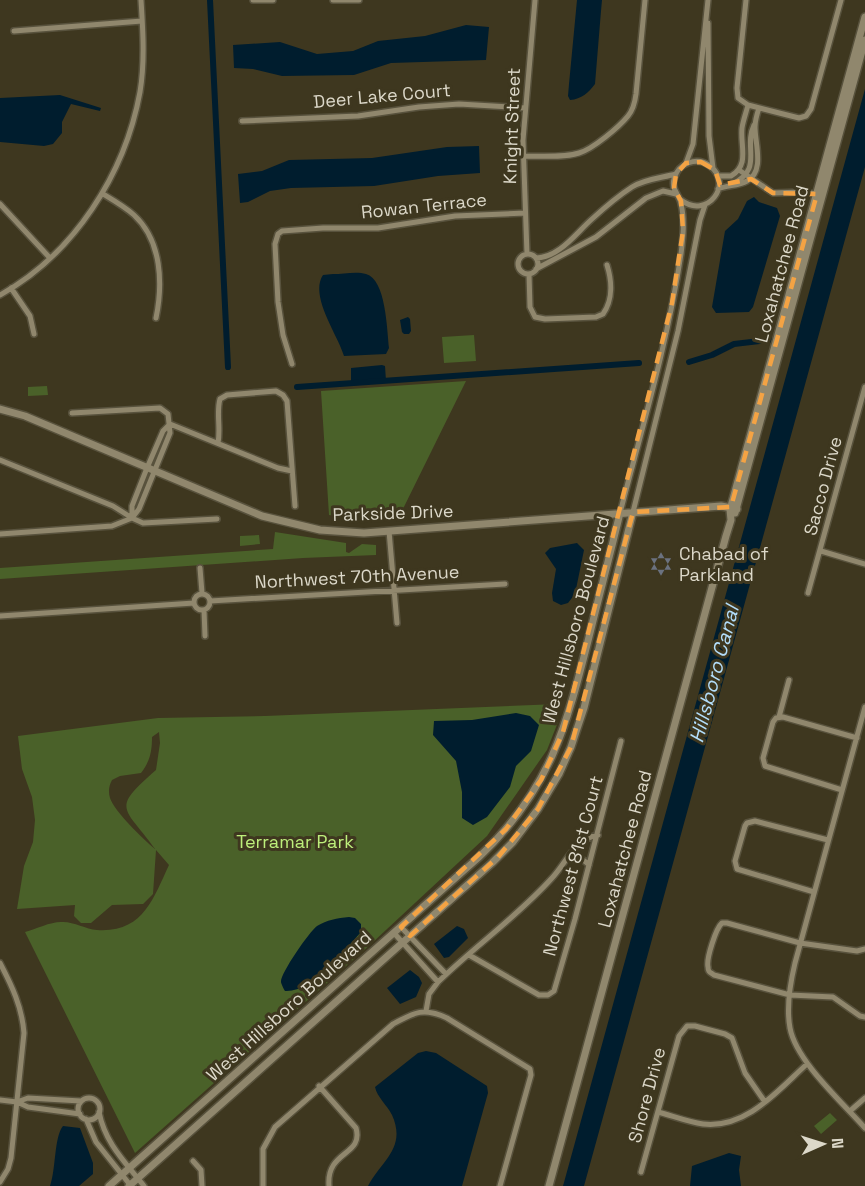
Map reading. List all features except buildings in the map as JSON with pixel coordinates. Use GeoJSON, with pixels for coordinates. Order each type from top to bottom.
{"type":"FeatureCollection","features":[{"type":"Feature","properties":{"kind":"street"},"geometry":{"type":"LineString","coordinates":[[0,294],[11,288],[68,239],[103,194],[127,141],[138,100],[143,65],[141,0]]}},
{"type":"Feature","properties":{"kind":"street"},"geometry":{"type":"LineString","coordinates":[[253,0],[273,0]]}},
{"type":"Feature","properties":{"kind":"street"},"geometry":{"type":"LineString","coordinates":[[333,0],[359,0]]}},
{"type":"Feature","properties":{"kind":"street","name":"Knight Street"},"geometry":{"type":"LineString","coordinates":[[527,254],[523,156],[535,0]]}},
{"type":"Feature","properties":{"kind":"street"},"geometry":{"type":"LineString","coordinates":[[523,156],[580,153],[589,149],[627,117],[636,94],[645,0]]}},
{"type":"Feature","properties":{"kind":"street"},"geometry":{"type":"LineString","coordinates":[[746,0],[738,98],[748,105],[799,118],[806,116],[811,109],[841,0]]}},
{"type":"Feature","properties":{"kind":"street"},"geometry":{"type":"LineString","coordinates":[[708,3],[709,136],[713,168],[718,176],[718,189],[714,198],[705,205],[691,206],[676,194],[673,184],[676,174],[686,164],[693,144],[708,3]]}},
{"type":"Feature","properties":{"kind":"street","name":"Loxahatchee Road"},"geometry":{"type":"LineString","coordinates":[[734,508],[865,17]]}},
{"type":"Feature","properties":{"kind":"street"},"geometry":{"type":"LineString","coordinates":[[14,30],[142,21]]}},
{"type":"Feature","properties":{"kind":"street","name":"Loxahatchee Road"},"geometry":{"type":"LineString","coordinates":[[549,1186],[730,520],[865,40]]}},
{"type":"Feature","properties":{"kind":"street","name":"Deer Lake Court"},"geometry":{"type":"LineString","coordinates":[[242,121],[358,116],[418,107],[459,104],[525,108]]}},
{"type":"Feature","properties":{"kind":"street"},"geometry":{"type":"LineString","coordinates":[[718,176],[730,177],[739,170],[743,159],[743,126],[748,105]]}},
{"type":"Feature","properties":{"kind":"street"},"geometry":{"type":"LineString","coordinates":[[730,185],[745,174],[752,160],[759,108]]}},
{"type":"Feature","properties":{"kind":"street"},"geometry":{"type":"LineString","coordinates":[[742,139],[754,138]]}},
{"type":"Feature","properties":{"kind":"street"},"geometry":{"type":"LineString","coordinates":[[718,189],[742,184],[751,179],[758,164],[754,138]]}},
{"type":"Feature","properties":{"kind":"street"},"geometry":{"type":"LineString","coordinates":[[686,164],[700,162],[713,168]]}},
{"type":"Feature","properties":{"kind":"street"},"geometry":{"type":"LineString","coordinates":[[739,170],[773,193],[817,194]]}},
{"type":"Feature","properties":{"kind":"street"},"geometry":{"type":"LineString","coordinates":[[676,174],[650,179],[633,186],[594,217],[560,249],[544,257],[536,258],[527,254],[520,257],[518,264],[521,272],[529,274],[596,237],[646,198],[663,192],[676,194]]}},
{"type":"Feature","properties":{"kind":"street"},"geometry":{"type":"LineString","coordinates":[[103,194],[136,217],[152,241],[160,283],[160,299],[156,318]]}},
{"type":"Feature","properties":{"kind":"street","name":"West Hillsboro Boulevard"},"geometry":{"type":"LineString","coordinates":[[109,1186],[499,837],[525,805],[546,770],[560,741],[571,709],[662,344],[682,238],[681,200]]}},
{"type":"Feature","properties":{"kind":"street"},"geometry":{"type":"LineString","coordinates":[[0,204],[49,257]]}},
{"type":"Feature","properties":{"kind":"street","name":"West Hillsboro Boulevard"},"geometry":{"type":"LineString","coordinates":[[130,1186],[484,870],[513,842],[544,801],[562,767],[584,710],[676,343],[700,220],[705,205]]}},
{"type":"Feature","properties":{"kind":"street","name":"Rowan Terrace"},"geometry":{"type":"LineString","coordinates":[[292,364],[283,335],[278,303],[275,244],[278,234],[282,231],[378,228],[454,216],[525,213]]}},
{"type":"Feature","properties":{"kind":"street"},"geometry":{"type":"LineString","coordinates":[[536,258],[538,263],[536,269]]}},
{"type":"Feature","properties":{"kind":"street"},"geometry":{"type":"LineString","coordinates":[[529,274],[530,307],[536,317],[545,320],[596,317],[603,314],[607,307],[611,282],[607,266]]}},
{"type":"Feature","properties":{"kind":"street"},"geometry":{"type":"LineString","coordinates":[[11,288],[30,316],[34,334]]}},
{"type":"Feature","properties":{"kind":"street","name":"Sacco Drive"},"geometry":{"type":"LineString","coordinates":[[808,593],[865,387]]}},
{"type":"Feature","properties":{"kind":"street"},"geometry":{"type":"LineString","coordinates":[[218,443],[220,399],[226,395],[276,391],[283,395],[287,401],[294,507]]}},
{"type":"Feature","properties":{"kind":"street"},"geometry":{"type":"LineString","coordinates":[[0,534],[111,526],[132,518],[142,501],[168,439],[170,424],[168,414],[160,408],[72,413]]}},
{"type":"Feature","properties":{"kind":"street","name":"Parkside Drive"},"geometry":{"type":"LineString","coordinates":[[0,409],[25,416],[262,516],[291,524],[338,532],[389,531],[721,506],[734,508]]}},
{"type":"Feature","properties":{"kind":"street"},"geometry":{"type":"LineString","coordinates":[[170,424],[278,468],[292,471]]}},
{"type":"Feature","properties":{"kind":"street"},"geometry":{"type":"LineString","coordinates":[[132,518],[132,506],[147,468],[160,436],[170,424]]}},
{"type":"Feature","properties":{"kind":"street"},"geometry":{"type":"LineString","coordinates":[[160,436],[168,439]]}},
{"type":"Feature","properties":{"kind":"street"},"geometry":{"type":"LineString","coordinates":[[0,460],[113,506],[143,523],[217,519]]}},
{"type":"Feature","properties":{"kind":"street"},"geometry":{"type":"LineString","coordinates":[[135,498],[142,501]]}},
{"type":"Feature","properties":{"kind":"street"},"geometry":{"type":"LineString","coordinates":[[389,531],[396,623]]}},
{"type":"Feature","properties":{"kind":"street"},"geometry":{"type":"LineString","coordinates":[[821,551],[865,564]]}},
{"type":"Feature","properties":{"kind":"street"},"geometry":{"type":"LineString","coordinates":[[200,568],[202,593]]}},
{"type":"Feature","properties":{"kind":"street","name":"Northwest 70th Avenue"},"geometry":{"type":"LineString","coordinates":[[210,601],[506,584]]}},
{"type":"Feature","properties":{"kind":"street"},"geometry":{"type":"LineString","coordinates":[[202,593],[207,595],[210,601],[209,606],[204,610]]}},
{"type":"Feature","properties":{"kind":"street"},"geometry":{"type":"LineString","coordinates":[[202,593],[195,597],[194,603],[199,609],[204,610]]}},
{"type":"Feature","properties":{"kind":"street"},"geometry":{"type":"LineString","coordinates":[[0,616],[194,603]]}},
{"type":"Feature","properties":{"kind":"street"},"geometry":{"type":"LineString","coordinates":[[204,610],[205,636]]}},
{"type":"Feature","properties":{"kind":"street"},"geometry":{"type":"LineString","coordinates":[[789,680],[779,717],[773,722],[763,758],[765,766],[768,769],[842,790]]}},
{"type":"Feature","properties":{"kind":"street"},"geometry":{"type":"LineString","coordinates":[[865,707],[800,944],[790,995],[790,1029],[796,1048],[807,1064],[865,1128]]}},
{"type":"Feature","properties":{"kind":"street"},"geometry":{"type":"LineString","coordinates":[[779,717],[857,738]]}},
{"type":"Feature","properties":{"kind":"street","name":"Northwest 81st Court"},"geometry":{"type":"LineString","coordinates":[[469,955],[539,995],[548,995],[554,991],[598,835],[621,741]]}},
{"type":"Feature","properties":{"kind":"street"},"geometry":{"type":"LineString","coordinates":[[814,892],[737,869],[735,861],[745,826],[751,821],[828,840]]}},
{"type":"Feature","properties":{"kind":"street"},"geometry":{"type":"LineString","coordinates":[[426,1011],[429,994],[438,982],[553,878],[581,841],[588,836],[598,835]]}},
{"type":"Feature","properties":{"kind":"street"},"geometry":{"type":"LineString","coordinates":[[568,858],[575,856],[583,858],[589,865]]}},
{"type":"Feature","properties":{"kind":"street"},"geometry":{"type":"LineString","coordinates":[[865,949],[857,951],[800,944],[723,923],[717,930],[707,965],[710,973],[714,975],[790,995],[832,997],[865,1017]]}},
{"type":"Feature","properties":{"kind":"street"},"geometry":{"type":"LineString","coordinates":[[401,927],[446,974]]}},
{"type":"Feature","properties":{"kind":"street"},"geometry":{"type":"LineString","coordinates":[[394,933],[438,982]]}},
{"type":"Feature","properties":{"kind":"street"},"geometry":{"type":"LineString","coordinates":[[0,963],[23,1016],[24,1033],[11,1158],[8,1169],[0,1182]]}},
{"type":"Feature","properties":{"kind":"street"},"geometry":{"type":"LineString","coordinates":[[263,1186],[263,1149],[274,1127],[393,1024],[426,1011],[447,1018],[530,1069],[531,1075],[500,1186]]}},
{"type":"Feature","properties":{"kind":"street","name":"Shore Drive"},"geometry":{"type":"LineString","coordinates":[[642,1172],[679,1035],[684,1028],[695,1026],[729,1035],[734,1042],[745,1073],[765,1102]]}},
{"type":"Feature","properties":{"kind":"street"},"geometry":{"type":"LineString","coordinates":[[658,1112],[693,1122],[717,1124],[741,1118],[765,1102],[807,1064]]}},
{"type":"Feature","properties":{"kind":"street"},"geometry":{"type":"LineString","coordinates":[[320,1086],[356,1128],[358,1136],[355,1144],[330,1168],[329,1186]]}},
{"type":"Feature","properties":{"kind":"street"},"geometry":{"type":"LineString","coordinates":[[17,1102],[28,1098],[81,1101],[88,1098],[94,1100],[99,1105],[107,1138],[144,1186]]}},
{"type":"Feature","properties":{"kind":"street"},"geometry":{"type":"LineString","coordinates":[[850,1111],[865,1098]]}},
{"type":"Feature","properties":{"kind":"street"},"geometry":{"type":"LineString","coordinates":[[0,1100],[17,1102],[28,1107],[80,1114],[86,1119],[96,1142],[130,1186]]}},
{"type":"Feature","properties":{"kind":"street"},"geometry":{"type":"LineString","coordinates":[[54,1110],[55,1100]]}},
{"type":"Feature","properties":{"kind":"street"},"geometry":{"type":"LineString","coordinates":[[80,1114],[78,1107],[81,1101]]}},
{"type":"Feature","properties":{"kind":"street"},"geometry":{"type":"LineString","coordinates":[[86,1119],[95,1117],[99,1112]]}},
{"type":"Feature","properties":{"kind":"street"},"geometry":{"type":"LineString","coordinates":[[193,1161],[201,1170],[202,1186]]}},
{"type":"Feature","properties":{"kind":"highlighted area"},"geometry":{"type":"Polygon","coordinates":[[[701,162],[715,170],[720,185],[751,179],[773,193],[817,194],[731,507],[633,512],[571,747],[538,809],[498,857],[410,936],[401,927],[506,829],[541,780],[563,732],[672,303],[683,231],[681,201],[674,188],[676,174],[686,163],[701,162]]]}},
{"type":"Feature","properties":{"kind":"green space"},"geometry":{"type":"Polygon","coordinates":[[[474,335],[476,361],[444,363],[442,337],[474,335]]]}},
{"type":"Feature","properties":{"kind":"green space"},"geometry":{"type":"Polygon","coordinates":[[[466,381],[398,519],[362,521],[329,515],[321,391],[466,381]]]}},
{"type":"Feature","properties":{"kind":"green space"},"geometry":{"type":"Polygon","coordinates":[[[47,386],[48,395],[28,396],[28,387],[47,386]]]}},
{"type":"Feature","properties":{"kind":"green space"},"geometry":{"type":"Polygon","coordinates":[[[275,532],[346,543],[346,552],[349,553],[362,544],[376,545],[376,555],[0,579],[0,568],[273,549],[275,532]]]}},
{"type":"Feature","properties":{"kind":"green space"},"geometry":{"type":"Polygon","coordinates":[[[259,535],[260,544],[240,546],[240,536],[259,535]]]}},
{"type":"Feature","properties":{"kind":"green space","name":"Terramar Park"},"geometry":{"type":"Polygon","coordinates":[[[558,704],[558,722],[547,750],[487,836],[372,943],[135,1153],[25,932],[61,922],[97,930],[125,926],[136,920],[144,911],[169,865],[156,850],[153,894],[143,904],[112,905],[91,923],[81,923],[74,916],[75,905],[17,909],[24,866],[33,842],[35,820],[32,797],[22,769],[18,736],[158,718],[558,704]],[[159,732],[152,737],[150,756],[141,773],[120,776],[112,780],[109,791],[117,810],[155,849],[130,816],[127,801],[141,783],[156,770],[160,743],[159,732]]]}},
{"type":"Feature","properties":{"kind":"green space"},"geometry":{"type":"Polygon","coordinates":[[[830,1113],[837,1120],[821,1134],[814,1126],[830,1113]]]}},
{"type":"Feature","properties":{"kind":"water"},"geometry":{"type":"Polygon","coordinates":[[[577,0],[602,0],[595,84],[584,95],[570,100],[568,96],[577,0]]]}},
{"type":"Feature","properties":{"kind":"water"},"geometry":{"type":"Polygon","coordinates":[[[466,25],[489,27],[486,60],[391,63],[354,75],[282,76],[253,69],[234,68],[233,45],[280,42],[317,54],[353,51],[378,41],[425,36],[466,25]]]}},
{"type":"Feature","properties":{"kind":"water","name":"Hillsboro Canal"},"geometry":{"type":"Polygon","coordinates":[[[865,89],[865,167],[584,1186],[563,1186],[865,89]]]}},
{"type":"Feature","properties":{"kind":"water"},"geometry":{"type":"Polygon","coordinates":[[[60,95],[101,108],[100,111],[71,104],[62,122],[62,133],[53,144],[44,146],[0,142],[0,98],[60,95]]]}},
{"type":"Feature","properties":{"kind":"water"},"geometry":{"type":"Polygon","coordinates":[[[479,146],[480,173],[438,176],[374,186],[291,188],[270,191],[248,202],[240,203],[238,174],[262,171],[289,160],[372,158],[447,147],[479,146]]]}},
{"type":"Feature","properties":{"kind":"water"},"geometry":{"type":"Polygon","coordinates":[[[754,197],[759,202],[777,208],[780,216],[753,307],[749,312],[716,313],[712,307],[725,231],[738,219],[747,201],[754,197]]]}},
{"type":"Feature","properties":{"kind":"water"},"geometry":{"type":"Polygon","coordinates":[[[366,274],[373,278],[382,295],[389,348],[386,354],[344,356],[326,316],[320,294],[323,275],[366,274]]]}},
{"type":"Feature","properties":{"kind":"water"},"geometry":{"type":"Polygon","coordinates":[[[408,317],[411,331],[409,334],[404,334],[400,320],[408,317]]]}},
{"type":"Feature","properties":{"kind":"water"},"geometry":{"type":"Polygon","coordinates":[[[385,366],[386,381],[351,383],[351,368],[385,366]]]}},
{"type":"Feature","properties":{"kind":"water"},"geometry":{"type":"Polygon","coordinates":[[[577,543],[584,550],[575,594],[568,603],[561,605],[553,601],[556,569],[545,553],[550,548],[577,543]]]}},
{"type":"Feature","properties":{"kind":"water"},"geometry":{"type":"Polygon","coordinates":[[[516,713],[530,716],[539,725],[531,751],[516,766],[510,787],[487,817],[473,825],[462,818],[462,792],[456,761],[433,735],[434,721],[472,720],[516,713]]]}},
{"type":"Feature","properties":{"kind":"water"},"geometry":{"type":"Polygon","coordinates":[[[355,918],[361,924],[361,932],[337,960],[306,985],[285,991],[281,983],[285,971],[313,930],[328,921],[355,918]]]}},
{"type":"Feature","properties":{"kind":"water"},"geometry":{"type":"Polygon","coordinates":[[[457,926],[464,929],[468,938],[449,957],[444,958],[434,944],[457,926]]]}},
{"type":"Feature","properties":{"kind":"water"},"geometry":{"type":"Polygon","coordinates":[[[410,970],[419,977],[422,983],[416,997],[400,1004],[387,988],[410,970]]]}},
{"type":"Feature","properties":{"kind":"water"},"geometry":{"type":"Polygon","coordinates":[[[426,1051],[436,1053],[487,1086],[488,1093],[462,1186],[368,1186],[391,1153],[396,1136],[396,1126],[392,1115],[375,1087],[418,1053],[426,1051]]]}},
{"type":"Feature","properties":{"kind":"water"},"geometry":{"type":"Polygon","coordinates":[[[63,1126],[80,1128],[93,1163],[93,1174],[79,1186],[50,1186],[58,1138],[63,1126]]]}},
{"type":"Feature","properties":{"kind":"water"},"geometry":{"type":"Polygon","coordinates":[[[729,1153],[741,1156],[739,1170],[741,1186],[690,1186],[692,1166],[729,1153]]]}},
{"type":"Feature","properties":{"kind":"waterway"},"geometry":{"type":"LineString","coordinates":[[210,0],[228,367]]}},
{"type":"Feature","properties":{"kind":"waterway"},"geometry":{"type":"LineString","coordinates":[[689,362],[712,355],[734,344],[769,340]]}},
{"type":"Feature","properties":{"kind":"waterway"},"geometry":{"type":"LineString","coordinates":[[297,387],[639,363]]}},
{"type":"Feature","properties":{"kind":"place","name":"Chabad of Parkland"},"geometry":{"type":"Point","coordinates":[661,564]}}]}
